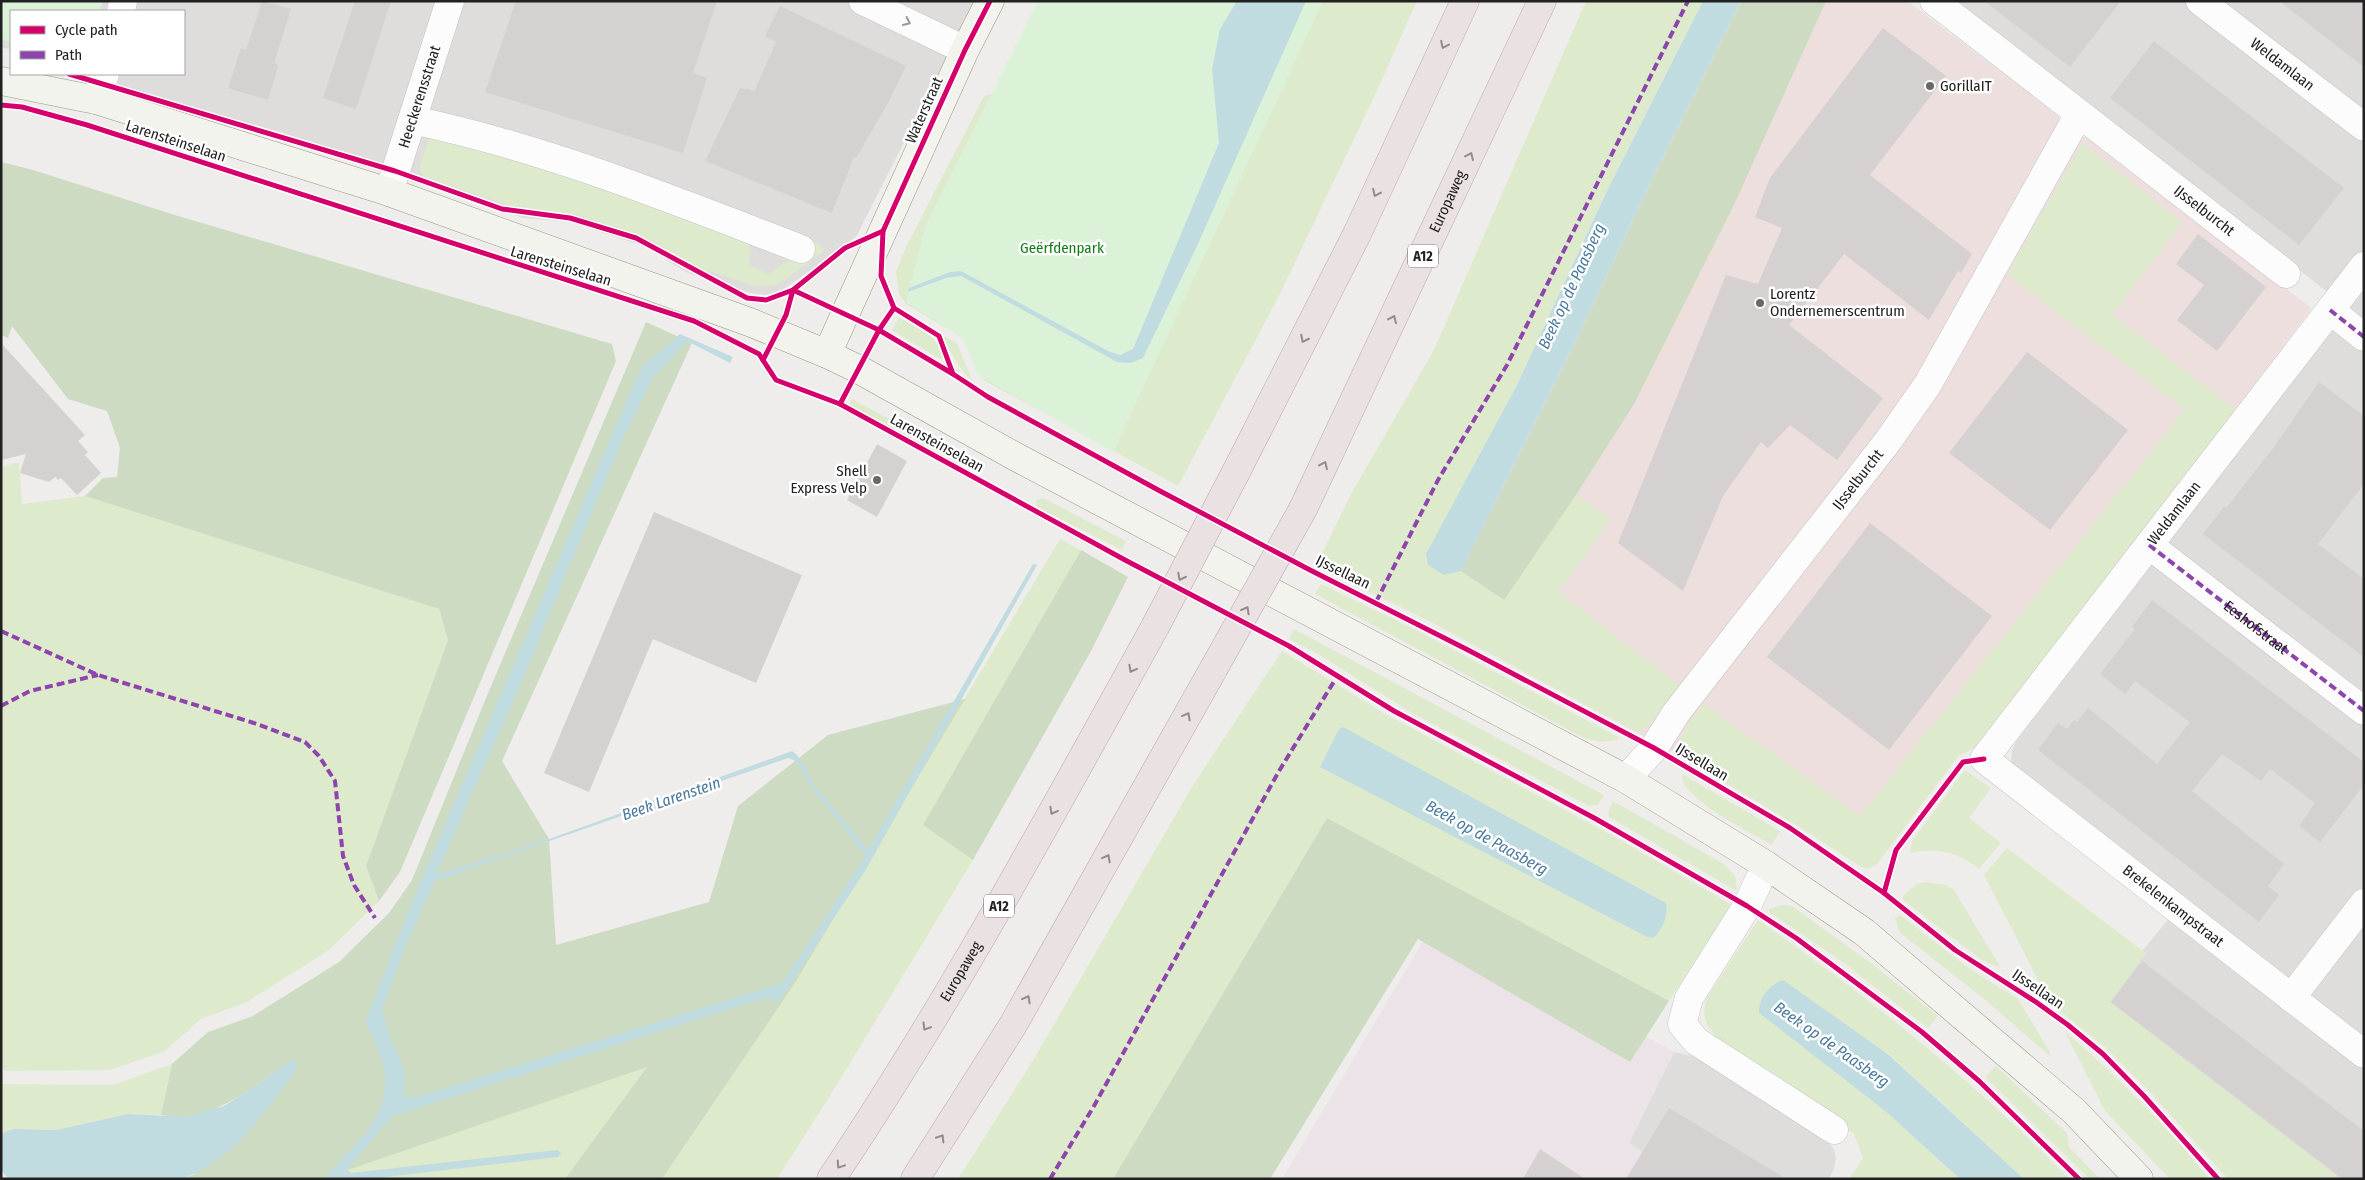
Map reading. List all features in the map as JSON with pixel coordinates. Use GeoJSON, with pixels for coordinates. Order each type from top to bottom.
{"type":"FeatureCollection","features":[{"type":"Feature","properties":{"kind":"highway","name":"Europaweg"},"geometry":{"type":"LineString","coordinates":[[831,1179],[868,1123],[1016,877],[1155,627],[1357,234],[1465,1]]}},
{"type":"Feature","properties":{"kind":"highway","name":"Europaweg"},"geometry":{"type":"LineString","coordinates":[[915,1179],[1013,1025],[1303,510],[1542,1]]}},
{"type":"Feature","properties":{"kind":"main road","name":"Waterstraat"},"geometry":{"type":"LineString","coordinates":[[827,354],[965,50],[990,1]]}},
{"type":"Feature","properties":{"kind":"main road","name":"Larensteinselaan"},"geometry":{"type":"LineString","coordinates":[[1,81],[96,100],[389,192],[643,282],[827,354],[1626,779]]}},
{"type":"Feature","properties":{"kind":"main road"},"geometry":{"type":"LineString","coordinates":[[1626,779],[1766,865],[1864,932],[2074,1111],[2138,1179]]}},
{"type":"Feature","properties":{"kind":"street","name":"Heeckerensstraat"},"geometry":{"type":"LineString","coordinates":[[389,192],[450,1]]}},
{"type":"Feature","properties":{"kind":"street"},"geometry":{"type":"LineString","coordinates":[[863,1],[965,50]]}},
{"type":"Feature","properties":{"kind":"street","name":"IJsselburcht"},"geometry":{"type":"LineString","coordinates":[[1934,1],[2286,274]]}},
{"type":"Feature","properties":{"kind":"street","name":"Weldamlaan"},"geometry":{"type":"LineString","coordinates":[[2200,1],[2364,127]]}},
{"type":"Feature","properties":{"kind":"street"},"geometry":{"type":"LineString","coordinates":[[96,100],[105,75]]}},
{"type":"Feature","properties":{"kind":"street","name":"IJsselburcht"},"geometry":{"type":"LineString","coordinates":[[1626,779],[1654,748],[1676,713],[1888,441],[1928,384],[2079,114]]}},
{"type":"Feature","properties":{"kind":"street"},"geometry":{"type":"LineString","coordinates":[[412,120],[474,133],[621,180],[801,249]]}},
{"type":"Feature","properties":{"kind":"street","name":"Weldamlaan"},"geometry":{"type":"LineString","coordinates":[[1984,759],[2364,266]]}},
{"type":"Feature","properties":{"kind":"street"},"geometry":{"type":"LineString","coordinates":[[2330,310],[2364,337]]}},
{"type":"Feature","properties":{"kind":"street","name":"Eeshofstraat"},"geometry":{"type":"LineString","coordinates":[[2149,545],[2364,711]]}},
{"type":"Feature","properties":{"kind":"street","name":"Brekelenkampstraat"},"geometry":{"type":"LineString","coordinates":[[1984,759],[2364,1054]]}},
{"type":"Feature","properties":{"kind":"street"},"geometry":{"type":"LineString","coordinates":[[1766,865],[1747,906],[1689,998],[1682,1024],[1696,1042],[1834,1130]]}},
{"type":"Feature","properties":{"kind":"street"},"geometry":{"type":"LineString","coordinates":[[2291,998],[2364,903]]}},
{"type":"Feature","properties":{"kind":"shaded area"},"geometry":{"type":"Polygon","coordinates":[[[1,1],[976,1],[857,235],[849,243],[781,291],[765,295],[746,292],[686,272],[646,247],[571,222],[523,218],[87,75],[185,75],[185,10],[10,10],[10,50],[1,47],[1,1]]]}},
{"type":"Feature","properties":{"kind":"shaded area"},"geometry":{"type":"Polygon","coordinates":[[[1794,1],[1907,1],[2058,115],[2060,121],[2085,138],[2087,136],[2311,308],[1976,747],[1959,755],[1877,863],[1867,869],[1684,758],[1426,619],[1794,1]]]}},
{"type":"Feature","properties":{"kind":"shaded area"},"geometry":{"type":"Polygon","coordinates":[[[1954,1],[2364,1],[2364,1179],[2245,1179],[2093,1011],[2184,900],[2013,769],[2011,762],[2012,751],[2016,742],[2348,308],[1954,1]]]}},
{"type":"Feature","properties":{"kind":"shaded area"},"geometry":{"type":"Polygon","coordinates":[[[1434,923],[1674,1052],[1629,1143],[1664,1166],[1657,1179],[1282,1179],[1434,923]]]}},
{"type":"Feature","properties":{"kind":"shaded area"},"geometry":{"type":"Polygon","coordinates":[[[1674,1052],[1693,1056],[1827,1139],[1834,1150],[1836,1158],[1834,1169],[1829,1179],[1657,1179],[1629,1143],[1674,1052]]]}},
{"type":"Feature","properties":{"kind":"green space"},"geometry":{"type":"Polygon","coordinates":[[[1,1],[103,1],[100,10],[10,10],[10,42],[1,39],[1,1]]]}},
{"type":"Feature","properties":{"kind":"green space","name":"Geërfdenpark"},"geometry":{"type":"Polygon","coordinates":[[[1038,1],[1323,1],[1113,452],[978,375],[962,337],[906,302],[925,226],[1038,1]]]}},
{"type":"Feature","properties":{"kind":"green space","name":"Geërfdenpark"},"geometry":{"type":"Polygon","coordinates":[[[1295,1],[1417,1],[1374,97],[1280,294],[1178,486],[985,381],[978,375],[963,338],[906,304],[899,294],[896,272],[906,247],[984,96],[1295,1]]]}},
{"type":"Feature","properties":{"kind":"green space"},"geometry":{"type":"Polygon","coordinates":[[[1586,1],[1703,1],[1607,191],[1516,387],[1444,575],[1461,571],[1504,599],[1576,495],[1611,519],[1558,592],[1680,685],[1650,724],[1638,730],[1633,730],[1431,622],[1316,566],[1351,494],[1434,350],[1586,1]]]}},
{"type":"Feature","properties":{"kind":"green space"},"geometry":{"type":"Polygon","coordinates":[[[1741,1],[1826,1],[1734,205],[1634,404],[1576,495],[1504,600],[1461,571],[1571,351],[1656,171],[1741,1]]]}},
{"type":"Feature","properties":{"kind":"green space"},"geometry":{"type":"Polygon","coordinates":[[[430,136],[644,200],[747,241],[750,249],[749,266],[769,274],[784,263],[801,260],[811,240],[818,243],[824,251],[777,285],[755,286],[690,265],[653,241],[574,214],[526,211],[424,177],[419,169],[430,136]]]}},
{"type":"Feature","properties":{"kind":"green space"},"geometry":{"type":"Polygon","coordinates":[[[2082,144],[2182,222],[2112,315],[2235,409],[1976,747],[1958,756],[1877,864],[1870,868],[1863,868],[1798,826],[1684,758],[1681,751],[1683,736],[1690,722],[1704,704],[1860,816],[2185,410],[2007,274],[2082,144]]]}},
{"type":"Feature","properties":{"kind":"green space"},"geometry":{"type":"Polygon","coordinates":[[[1,162],[612,344],[616,361],[400,872],[379,901],[366,866],[448,640],[439,609],[85,496],[103,478],[117,477],[120,448],[107,411],[68,399],[12,326],[8,338],[1,335],[1,162]]]}},
{"type":"Feature","properties":{"kind":"green space"},"geometry":{"type":"Polygon","coordinates":[[[899,317],[933,338],[938,344],[942,358],[940,359],[892,330],[899,317]]]}},
{"type":"Feature","properties":{"kind":"green space"},"geometry":{"type":"Polygon","coordinates":[[[646,322],[692,343],[502,761],[549,839],[556,945],[709,902],[738,806],[828,735],[965,699],[795,983],[662,1179],[565,1179],[647,1067],[348,1170],[337,1179],[181,1179],[193,1175],[293,1059],[256,1086],[227,1103],[198,1115],[181,1117],[161,1115],[172,1064],[208,1032],[253,1016],[339,962],[389,913],[412,880],[486,698],[646,322]]]}},
{"type":"Feature","properties":{"kind":"green space"},"geometry":{"type":"Polygon","coordinates":[[[938,333],[957,343],[972,380],[961,369],[938,333]]]}},
{"type":"Feature","properties":{"kind":"green space"},"geometry":{"type":"Polygon","coordinates":[[[852,399],[930,441],[972,457],[975,469],[968,473],[852,408],[849,405],[852,399]]]}},
{"type":"Feature","properties":{"kind":"green space"},"geometry":{"type":"Polygon","coordinates":[[[19,462],[22,504],[85,496],[439,609],[448,640],[366,866],[379,901],[329,950],[247,1002],[201,1019],[165,1051],[110,1070],[5,1071],[1,1066],[1,467],[19,462]]]}},
{"type":"Feature","properties":{"kind":"green space"},"geometry":{"type":"Polygon","coordinates":[[[1043,498],[1126,541],[1122,550],[1037,507],[1036,500],[1043,498]]]}},
{"type":"Feature","properties":{"kind":"green space"},"geometry":{"type":"Polygon","coordinates":[[[1060,539],[1081,550],[924,825],[973,860],[838,1083],[777,1179],[662,1179],[795,983],[1060,539]]]}},
{"type":"Feature","properties":{"kind":"green space"},"geometry":{"type":"Polygon","coordinates":[[[1081,550],[1128,577],[1091,651],[973,860],[923,825],[1081,550]]]}},
{"type":"Feature","properties":{"kind":"green space"},"geometry":{"type":"Polygon","coordinates":[[[1321,584],[1416,630],[1618,737],[1619,740],[1601,742],[1584,738],[1315,594],[1321,584]]]}},
{"type":"Feature","properties":{"kind":"green space"},"geometry":{"type":"Polygon","coordinates":[[[1294,629],[1604,795],[1598,805],[1589,806],[1412,713],[1318,654],[1289,639],[1294,629]]]}},
{"type":"Feature","properties":{"kind":"green space"},"geometry":{"type":"Polygon","coordinates":[[[1282,651],[1385,714],[1608,833],[1730,904],[1669,1001],[1327,818],[1113,1179],[958,1179],[1032,1062],[1193,785],[1282,651]],[[1320,766],[1647,937],[1667,911],[1320,766]]]}},
{"type":"Feature","properties":{"kind":"green space"},"geometry":{"type":"Polygon","coordinates":[[[1965,770],[1991,788],[1969,818],[2001,843],[1979,869],[1963,858],[1947,852],[1920,851],[1910,853],[1912,841],[1965,770]]]}},
{"type":"Feature","properties":{"kind":"green space"},"geometry":{"type":"Polygon","coordinates":[[[1682,774],[1780,831],[1772,845],[1734,824],[1704,804],[1692,794],[1684,783],[1682,774]]]}},
{"type":"Feature","properties":{"kind":"green space"},"geometry":{"type":"Polygon","coordinates":[[[1613,801],[1724,864],[1735,876],[1737,889],[1735,890],[1609,817],[1608,812],[1613,801]]]}},
{"type":"Feature","properties":{"kind":"green space"},"geometry":{"type":"Polygon","coordinates":[[[1327,818],[1669,1001],[1630,1062],[1418,939],[1270,1179],[1113,1179],[1327,818]]]}},
{"type":"Feature","properties":{"kind":"green space"},"geometry":{"type":"Polygon","coordinates":[[[2007,848],[2146,953],[2110,1002],[2341,1179],[2228,1179],[2150,1092],[2107,1049],[2050,1003],[1984,875],[2007,848]]]}},
{"type":"Feature","properties":{"kind":"green space"},"geometry":{"type":"Polygon","coordinates":[[[1926,882],[1945,885],[1954,890],[2001,968],[1982,960],[1903,900],[1903,896],[1917,884],[1926,882]]]}},
{"type":"Feature","properties":{"kind":"green space"},"geometry":{"type":"Polygon","coordinates":[[[1782,905],[1792,906],[1872,964],[1938,1016],[1928,1028],[1837,958],[1769,912],[1769,909],[1782,905]]]}},
{"type":"Feature","properties":{"kind":"green space"},"geometry":{"type":"Polygon","coordinates":[[[1900,915],[1970,969],[2018,999],[2050,1052],[2050,1056],[1984,999],[1899,932],[1895,918],[1900,915]]]}},
{"type":"Feature","properties":{"kind":"green space"},"geometry":{"type":"Polygon","coordinates":[[[1758,920],[1840,979],[1920,1042],[1996,1108],[2069,1179],[2024,1179],[1889,1054],[1774,983],[1759,1006],[1759,1013],[1884,1110],[1960,1179],[1849,1179],[1863,1158],[1854,1134],[1727,1046],[1710,1030],[1707,1024],[1704,1011],[1708,996],[1758,920]]]}},
{"type":"Feature","properties":{"kind":"green space"},"geometry":{"type":"Polygon","coordinates":[[[2065,1032],[2141,1102],[2209,1179],[2170,1179],[2105,1111],[2065,1032]]]}},
{"type":"Feature","properties":{"kind":"green space"},"geometry":{"type":"Polygon","coordinates":[[[172,1064],[161,1115],[128,1114],[56,1130],[13,1129],[1,1134],[1,1084],[113,1085],[172,1064]]]}},
{"type":"Feature","properties":{"kind":"green space"},"geometry":{"type":"Polygon","coordinates":[[[648,1066],[565,1179],[337,1179],[347,1170],[648,1066]]]}},
{"type":"Feature","properties":{"kind":"green space"},"geometry":{"type":"Polygon","coordinates":[[[1996,1066],[2067,1133],[2069,1147],[2100,1179],[2090,1179],[1985,1077],[1996,1066]]]}},
{"type":"Feature","properties":{"kind":"water"},"geometry":{"type":"Polygon","coordinates":[[[1237,1],[1306,1],[1197,246],[1143,358],[1131,363],[1117,362],[961,276],[946,278],[908,292],[909,288],[950,272],[961,271],[1108,351],[1120,355],[1133,349],[1219,143],[1212,69],[1220,29],[1237,1]]]}},
{"type":"Feature","properties":{"kind":"water","name":"Beek op de Paasberg"},"geometry":{"type":"Polygon","coordinates":[[[1703,1],[1741,1],[1656,171],[1571,351],[1461,571],[1444,575],[1428,565],[1426,554],[1516,387],[1607,191],[1703,1]]]}},
{"type":"Feature","properties":{"kind":"water"},"geometry":{"type":"Polygon","coordinates":[[[680,334],[733,357],[730,363],[687,341],[653,378],[620,445],[521,683],[436,875],[552,838],[792,751],[797,755],[815,786],[868,850],[1033,564],[1037,565],[865,871],[779,1001],[769,1003],[773,996],[758,1000],[393,1116],[347,1170],[351,1173],[558,1150],[561,1153],[558,1157],[369,1179],[325,1179],[336,1164],[367,1131],[379,1110],[384,1097],[385,1072],[382,1060],[365,1023],[412,902],[643,366],[680,334]],[[788,758],[435,881],[408,940],[382,1009],[389,1034],[405,1072],[404,1096],[413,1098],[782,983],[866,856],[810,785],[796,761],[788,758]]]}},
{"type":"Feature","properties":{"kind":"water","name":"Beek op de Paasberg"},"geometry":{"type":"Polygon","coordinates":[[[1343,727],[1666,903],[1665,917],[1660,931],[1653,938],[1647,937],[1320,767],[1339,729],[1343,727]]]}},
{"type":"Feature","properties":{"kind":"water","name":"Beek op de Paasberg"},"geometry":{"type":"Polygon","coordinates":[[[1783,980],[1889,1055],[2024,1179],[1960,1179],[1884,1110],[1759,1013],[1760,1002],[1763,997],[1769,989],[1783,980]]]}},
{"type":"Feature","properties":{"kind":"water"},"geometry":{"type":"Polygon","coordinates":[[[293,1059],[296,1062],[297,1069],[247,1133],[218,1160],[200,1171],[181,1179],[8,1179],[1,1169],[1,1134],[13,1129],[56,1130],[128,1114],[185,1117],[224,1106],[293,1059]]]}},
{"type":"Feature","properties":{"kind":"building"},"geometry":{"type":"Polygon","coordinates":[[[262,1],[291,9],[274,63],[278,67],[268,100],[228,88],[241,48],[246,50],[262,1]]]}},
{"type":"Feature","properties":{"kind":"building"},"geometry":{"type":"Polygon","coordinates":[[[355,1],[391,1],[356,109],[323,98],[355,1]]]}},
{"type":"Feature","properties":{"kind":"building"},"geometry":{"type":"Polygon","coordinates":[[[516,1],[717,1],[693,73],[707,78],[683,153],[485,92],[516,1]]]}},
{"type":"Feature","properties":{"kind":"building"},"geometry":{"type":"Polygon","coordinates":[[[1984,1],[2121,1],[2070,67],[1984,1]]]}},
{"type":"Feature","properties":{"kind":"building"},"geometry":{"type":"Polygon","coordinates":[[[2279,1],[2364,1],[2364,67],[2279,1]]]}},
{"type":"Feature","properties":{"kind":"building"},"geometry":{"type":"Polygon","coordinates":[[[780,6],[906,66],[889,101],[856,158],[854,157],[832,213],[705,161],[740,88],[746,90],[747,88],[754,92],[776,42],[765,36],[780,6]]]}},
{"type":"Feature","properties":{"kind":"building","name":"Lorentz Ondernemerscentrum"},"geometry":{"type":"Polygon","coordinates":[[[1883,28],[1946,76],[1870,175],[1972,254],[1961,273],[1958,271],[1929,320],[1844,254],[1789,325],[1883,398],[1837,460],[1790,425],[1768,448],[1761,442],[1723,496],[1683,591],[1618,543],[1726,275],[1758,284],[1782,228],[1755,217],[1770,178],[1883,28]]]}},
{"type":"Feature","properties":{"kind":"building"},"geometry":{"type":"Polygon","coordinates":[[[2154,41],[2344,188],[2299,245],[2110,98],[2154,41]]]}},
{"type":"Feature","properties":{"kind":"building"},"geometry":{"type":"Polygon","coordinates":[[[2198,234],[2266,287],[2217,351],[2177,320],[2204,285],[2176,264],[2198,234]]]}},
{"type":"Feature","properties":{"kind":"building"},"geometry":{"type":"Polygon","coordinates":[[[1,343],[85,435],[78,441],[88,452],[85,455],[101,473],[77,495],[61,478],[58,480],[55,477],[49,482],[20,473],[26,454],[1,460],[1,343]]]}},
{"type":"Feature","properties":{"kind":"building"},"geometry":{"type":"Polygon","coordinates":[[[2027,352],[2128,430],[2050,530],[1949,453],[2027,352]]]}},
{"type":"Feature","properties":{"kind":"building"},"geometry":{"type":"Polygon","coordinates":[[[2319,382],[2364,416],[2364,484],[2318,544],[2364,579],[2364,657],[2203,534],[2274,447],[2319,382]]]}},
{"type":"Feature","properties":{"kind":"building"},"geometry":{"type":"Polygon","coordinates":[[[877,444],[907,461],[877,517],[847,500],[877,444]]]}},
{"type":"Feature","properties":{"kind":"building"},"geometry":{"type":"Polygon","coordinates":[[[654,512],[802,575],[756,683],[653,639],[589,792],[544,773],[654,512]]]}},
{"type":"Feature","properties":{"kind":"building"},"geometry":{"type":"Polygon","coordinates":[[[1870,523],[1992,616],[1889,750],[1767,657],[1870,523]]]}},
{"type":"Feature","properties":{"kind":"building"},"geometry":{"type":"Polygon","coordinates":[[[2152,600],[2364,762],[2364,785],[2320,842],[2299,826],[2315,803],[2270,769],[2261,781],[2222,754],[2192,791],[2284,864],[2268,886],[2279,895],[2259,922],[2038,750],[2058,723],[2067,729],[2074,720],[2077,722],[2088,708],[2157,764],[2190,722],[2135,681],[2125,694],[2100,674],[2135,629],[2132,627],[2152,600]]]}},
{"type":"Feature","properties":{"kind":"building"},"geometry":{"type":"Polygon","coordinates":[[[2142,961],[2364,1131],[2364,1179],[2343,1179],[2111,1002],[2142,961]]]}},
{"type":"Feature","properties":{"kind":"building"},"geometry":{"type":"Polygon","coordinates":[[[1669,1108],[1737,1149],[1786,1179],[1626,1179],[1669,1108]]]}},
{"type":"Feature","properties":{"kind":"building"},"geometry":{"type":"Polygon","coordinates":[[[1540,1149],[1585,1179],[1523,1179],[1540,1149]]]}},
{"type":"Feature","properties":{"kind":"waterway","name":"Beek Larenstein"},"geometry":{"type":"LineString","coordinates":[[653,805],[705,787]]}},
{"type":"Feature","properties":{"kind":"marked path"},"geometry":{"type":"LineString","coordinates":[[1376,602],[1438,480],[1507,365],[1688,1]]}},
{"type":"Feature","properties":{"kind":"marked path"},"geometry":{"type":"LineString","coordinates":[[2330,310],[2364,337]]}},
{"type":"Feature","properties":{"kind":"marked path"},"geometry":{"type":"LineString","coordinates":[[2149,545],[2364,711]]}},
{"type":"Feature","properties":{"kind":"marked path"},"geometry":{"type":"LineString","coordinates":[[1,631],[98,675],[254,723],[305,742],[319,756],[335,781],[343,856],[354,885],[375,918]]}},
{"type":"Feature","properties":{"kind":"marked path"},"geometry":{"type":"LineString","coordinates":[[1,706],[30,691],[98,675]]}},
{"type":"Feature","properties":{"kind":"marked path"},"geometry":{"type":"LineString","coordinates":[[1050,1179],[1094,1106],[1279,771],[1338,675]]}},
{"type":"Feature","properties":{"kind":"cycle path"},"geometry":{"type":"LineString","coordinates":[[953,374],[939,336],[894,308],[881,276],[883,231],[965,50],[990,1]]}},
{"type":"Feature","properties":{"kind":"cycle path","name":"IJssellaan"},"geometry":{"type":"LineString","coordinates":[[72,75],[395,171],[502,209],[570,218],[636,238],[747,298],[766,300],[793,290],[879,330],[988,397],[1160,491],[1654,748],[1790,828],[1884,893],[1955,950],[2068,1025],[2103,1054],[2144,1096],[2218,1179]]}},
{"type":"Feature","properties":{"kind":"cycle path"},"geometry":{"type":"LineString","coordinates":[[1,105],[22,107],[87,125],[694,321],[759,354],[776,380],[840,404],[1125,560],[1289,646],[1394,711],[1596,819],[1747,906],[1796,938],[1922,1032],[1979,1081],[2079,1179]]}},
{"type":"Feature","properties":{"kind":"cycle path"},"geometry":{"type":"LineString","coordinates":[[763,360],[786,315],[793,290],[845,248],[883,231]]}},
{"type":"Feature","properties":{"kind":"cycle path"},"geometry":{"type":"LineString","coordinates":[[840,404],[879,330],[894,308]]}},
{"type":"Feature","properties":{"kind":"cycle path"},"geometry":{"type":"LineString","coordinates":[[1884,893],[1896,850],[1963,762],[1984,759]]}},
{"type":"Feature","properties":{"kind":"place","name":"GorillaIT"},"geometry":{"type":"Point","coordinates":[1930,86]}},
{"type":"Feature","properties":{"kind":"place","name":"Lorentz Ondernemerscentrum"},"geometry":{"type":"Point","coordinates":[1760,303]}},
{"type":"Feature","properties":{"kind":"place","name":"Shell Express Velp"},"geometry":{"type":"Point","coordinates":[877,480]}}]}
